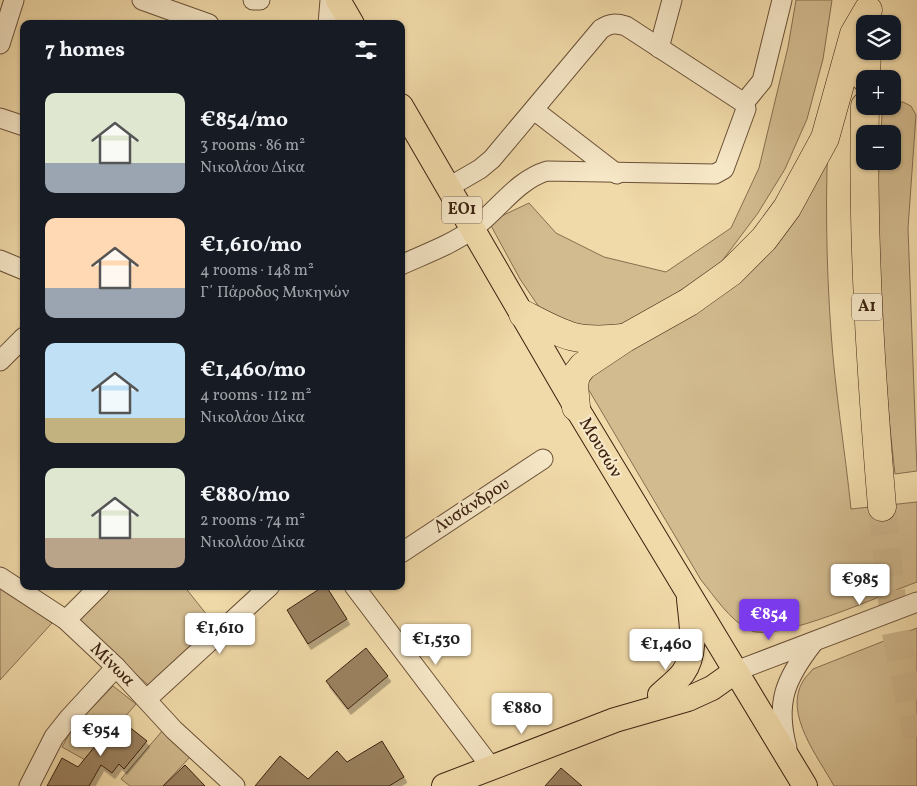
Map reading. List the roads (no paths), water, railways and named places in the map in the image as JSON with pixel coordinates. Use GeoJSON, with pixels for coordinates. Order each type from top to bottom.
{"type":"FeatureCollection","features":[{"type":"Feature","properties":{"kind":"highway"},"geometry":{"type":"LineString","coordinates":[[576,407],[576,375],[583,366],[625,338],[689,302],[731,272],[764,239],[787,208],[825,138],[854,34],[868,11]]}},
{"type":"Feature","properties":{"kind":"highway","name":"Α1"},"geometry":{"type":"LineString","coordinates":[[865,115],[864,255],[882,507]]}},
{"type":"Feature","properties":{"kind":"highway"},"geometry":{"type":"LineString","coordinates":[[523,314],[571,338],[594,341],[625,338]]}},
{"type":"Feature","properties":{"kind":"main road"},"geometry":{"type":"LineString","coordinates":[[338,0],[350,20]]}},
{"type":"Feature","properties":{"kind":"main road","name":"Μουσών"},"geometry":{"type":"LineString","coordinates":[[405,113],[576,407],[805,786]]}},
{"type":"Feature","properties":{"kind":"main road"},"geometry":{"type":"LineString","coordinates":[[660,695],[682,674],[688,663],[692,640],[688,592]]}},
{"type":"Feature","properties":{"kind":"main road"},"geometry":{"type":"LineString","coordinates":[[615,720],[660,695],[705,678],[736,672]]}},
{"type":"Feature","properties":{"kind":"main road"},"geometry":{"type":"LineString","coordinates":[[444,786],[615,720],[688,700],[712,688],[736,672]]}},
{"type":"Feature","properties":{"kind":"street"},"geometry":{"type":"LineString","coordinates":[[0,44],[14,0]]}},
{"type":"Feature","properties":{"kind":"street"},"geometry":{"type":"LineString","coordinates":[[142,0],[192,20]]}},
{"type":"Feature","properties":{"kind":"street"},"geometry":{"type":"LineString","coordinates":[[253,0],[260,0]]}},
{"type":"Feature","properties":{"kind":"street"},"geometry":{"type":"LineString","coordinates":[[328,20],[330,0]]}},
{"type":"Feature","properties":{"kind":"street"},"geometry":{"type":"LineString","coordinates":[[660,48],[672,0]]}},
{"type":"Feature","properties":{"kind":"street"},"geometry":{"type":"LineString","coordinates":[[744,103],[762,81],[782,0]]}},
{"type":"Feature","properties":{"kind":"street"},"geometry":{"type":"LineString","coordinates":[[405,263],[473,229],[524,183],[537,174],[547,171],[617,174],[715,174],[720,172],[724,169],[746,109],[744,103],[626,26],[616,23],[608,24],[601,29],[492,159],[480,169],[449,186]]}},
{"type":"Feature","properties":{"kind":"street"},"geometry":{"type":"LineString","coordinates":[[534,110],[617,174]]}},
{"type":"Feature","properties":{"kind":"street"},"geometry":{"type":"LineString","coordinates":[[0,118],[20,125]]}},
{"type":"Feature","properties":{"kind":"street"},"geometry":{"type":"LineString","coordinates":[[0,260],[20,268]]}},
{"type":"Feature","properties":{"kind":"street"},"geometry":{"type":"LineString","coordinates":[[0,361],[20,341]]}},
{"type":"Feature","properties":{"kind":"street","name":"Λυσάνδρου"},"geometry":{"type":"LineString","coordinates":[[405,550],[543,459]]}},
{"type":"Feature","properties":{"kind":"street","name":"Μίνωα"},"geometry":{"type":"LineString","coordinates":[[0,576],[20,589]]}},
{"type":"Feature","properties":{"kind":"street","name":"Μίνωα"},"geometry":{"type":"LineString","coordinates":[[21,590],[66,620],[116,667],[174,730],[234,786]]}},
{"type":"Feature","properties":{"kind":"street"},"geometry":{"type":"LineString","coordinates":[[66,620],[96,590]]}},
{"type":"Feature","properties":{"kind":"street"},"geometry":{"type":"LineString","coordinates":[[147,700],[266,590]]}},
{"type":"Feature","properties":{"kind":"street"},"geometry":{"type":"LineString","coordinates":[[357,590],[491,767]]}},
{"type":"Feature","properties":{"kind":"street"},"geometry":{"type":"LineString","coordinates":[[736,672],[917,602]]}},
{"type":"Feature","properties":{"kind":"street"},"geometry":{"type":"LineString","coordinates":[[789,759],[783,734],[781,705],[790,676],[814,642]]}},
{"type":"Feature","properties":{"kind":"street"},"geometry":{"type":"LineString","coordinates":[[29,786],[54,737],[116,667]]}},
{"type":"Feature","properties":{"kind":"tunnel"},"geometry":{"type":"LineString","coordinates":[[882,507],[895,628],[917,737]]}}]}
